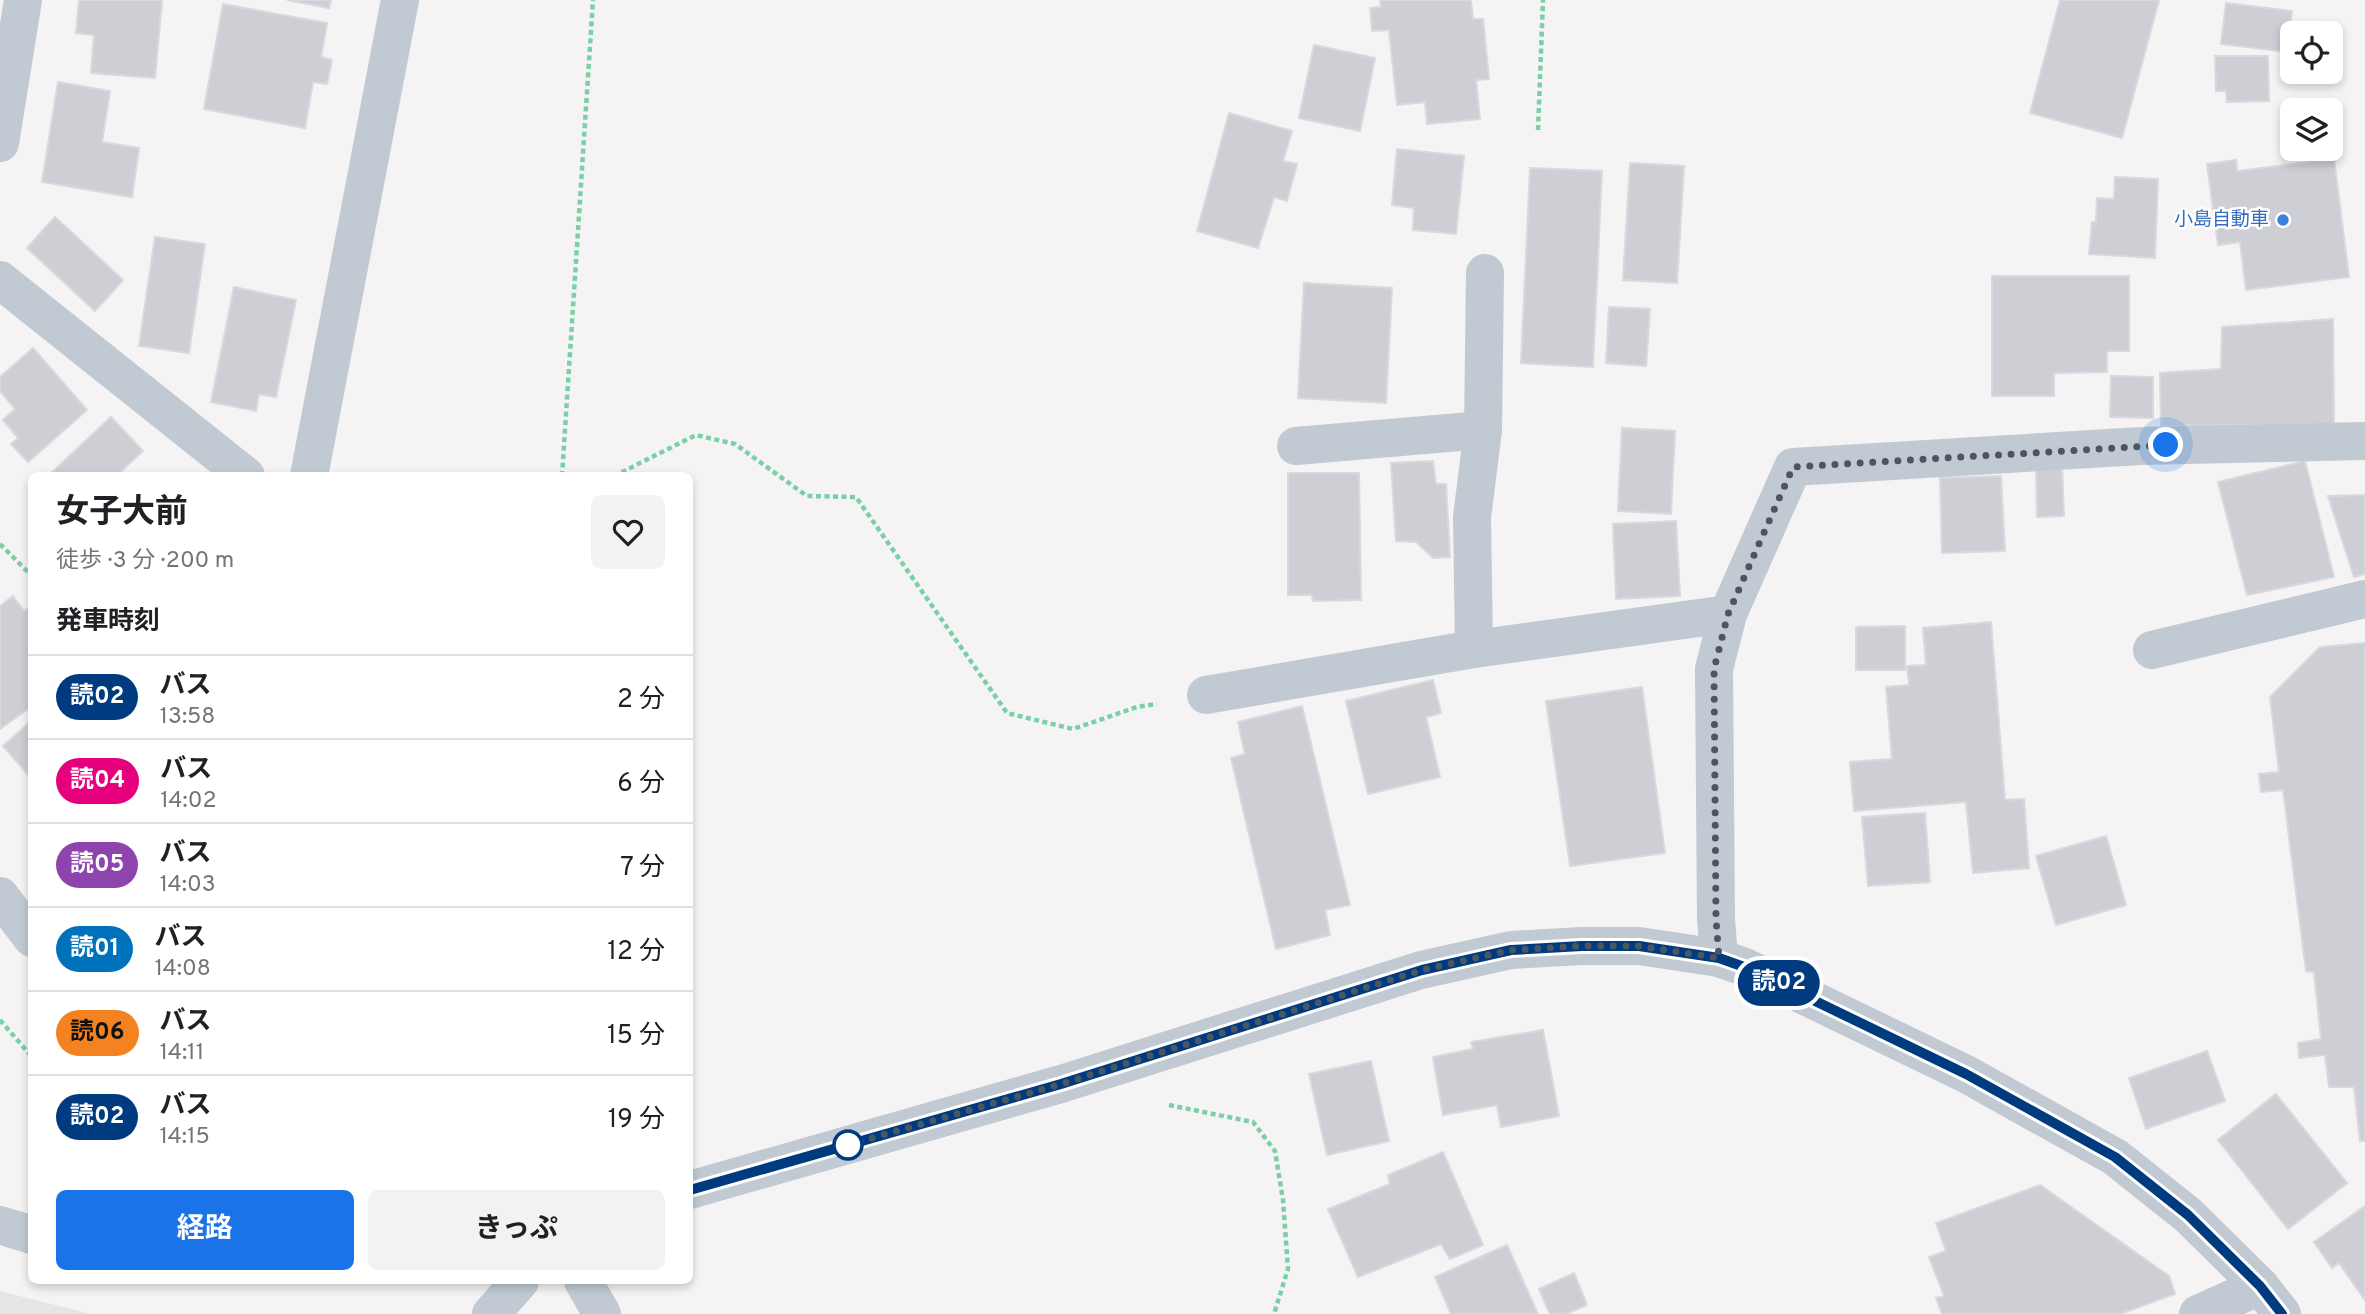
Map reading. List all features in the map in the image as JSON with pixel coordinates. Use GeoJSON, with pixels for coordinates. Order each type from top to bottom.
{"type":"FeatureCollection","features":[{"type":"Feature","properties":{"kind":"street"},"geometry":{"type":"LineString","coordinates":[[0,143],[23,0]]}},
{"type":"Feature","properties":{"kind":"street"},"geometry":{"type":"LineString","coordinates":[[310,472],[400,0]]}},
{"type":"Feature","properties":{"kind":"street"},"geometry":{"type":"LineString","coordinates":[[1474,649],[1472,517],[1483,430],[1485,273]]}},
{"type":"Feature","properties":{"kind":"street"},"geometry":{"type":"LineString","coordinates":[[0,280],[241,472]]}},
{"type":"Feature","properties":{"kind":"street"},"geometry":{"type":"LineString","coordinates":[[1296,446],[1483,430]]}},
{"type":"Feature","properties":{"kind":"street"},"geometry":{"type":"LineString","coordinates":[[1719,958],[1716,919],[1714,669],[1728,614],[1793,467],[2141,446],[2365,441]]}},
{"type":"Feature","properties":{"kind":"street"},"geometry":{"type":"LineString","coordinates":[[2152,650],[2365,599]]}},
{"type":"Feature","properties":{"kind":"street"},"geometry":{"type":"LineString","coordinates":[[1206,695],[1474,649],[1728,614]]}},
{"type":"Feature","properties":{"kind":"street"},"geometry":{"type":"LineString","coordinates":[[0,896],[28,933]]}},
{"type":"Feature","properties":{"kind":"street"},"geometry":{"type":"LineString","coordinates":[[693,1189],[1061,1084],[1434,967],[1511,950],[1639,946],[1719,958],[1747,968],[1966,1074],[2115,1157],[2188,1215],[2271,1300]]}},
{"type":"Feature","properties":{"kind":"street"},"geometry":{"type":"LineString","coordinates":[[0,1225],[28,1234]]}},
{"type":"Feature","properties":{"kind":"street"},"geometry":{"type":"LineString","coordinates":[[491,1314],[517,1284]]}},
{"type":"Feature","properties":{"kind":"street"},"geometry":{"type":"LineString","coordinates":[[585,1284],[602,1314]]}},
{"type":"Feature","properties":{"kind":"street"},"geometry":{"type":"LineString","coordinates":[[2198,1314],[2271,1300]]}},
{"type":"Feature","properties":{"kind":"path"},"geometry":{"type":"LineString","coordinates":[[562,472],[593,0]]}},
{"type":"Feature","properties":{"kind":"path"},"geometry":{"type":"LineString","coordinates":[[1538,130],[1543,0]]}},
{"type":"Feature","properties":{"kind":"path"},"geometry":{"type":"LineString","coordinates":[[622,472],[696,435],[735,444],[807,496],[856,497],[1007,713],[1073,729],[1138,707],[1206,695]]}},
{"type":"Feature","properties":{"kind":"path"},"geometry":{"type":"LineString","coordinates":[[0,544],[28,572]]}},
{"type":"Feature","properties":{"kind":"path"},"geometry":{"type":"LineString","coordinates":[[0,1020],[28,1052]]}},
{"type":"Feature","properties":{"kind":"path"},"geometry":{"type":"LineString","coordinates":[[1156,1102],[1253,1122],[1275,1151],[1283,1200],[1288,1269],[1274,1314]]}},
{"type":"Feature","properties":{"kind":"shaded area"},"geometry":{"type":"Polygon","coordinates":[[[0,1290],[3,1292],[91,1314],[0,1314],[0,1290]]]}},
{"type":"Feature","properties":{"kind":"building"},"geometry":{"type":"Polygon","coordinates":[[[79,0],[162,0],[155,78],[91,73],[94,35],[76,33],[79,0]]]}},
{"type":"Feature","properties":{"kind":"building"},"geometry":{"type":"Polygon","coordinates":[[[287,0],[331,0],[329,8],[287,0]]]}},
{"type":"Feature","properties":{"kind":"building"},"geometry":{"type":"Polygon","coordinates":[[[1380,0],[1471,0],[1473,19],[1483,19],[1489,79],[1476,80],[1480,119],[1427,124],[1425,102],[1397,105],[1389,30],[1372,31],[1370,8],[1381,7],[1380,0]]]}},
{"type":"Feature","properties":{"kind":"building"},"geometry":{"type":"Polygon","coordinates":[[[2060,0],[2159,0],[2122,138],[2030,113],[2060,0]]]}},
{"type":"Feature","properties":{"kind":"building"},"geometry":{"type":"Polygon","coordinates":[[[2226,3],[2292,11],[2291,21],[2280,21],[2280,51],[2221,44],[2226,3]]]}},
{"type":"Feature","properties":{"kind":"building"},"geometry":{"type":"Polygon","coordinates":[[[223,4],[327,23],[321,57],[332,60],[327,84],[313,82],[305,128],[204,109],[223,4]]]}},
{"type":"Feature","properties":{"kind":"building"},"geometry":{"type":"Polygon","coordinates":[[[1314,45],[1375,58],[1360,131],[1299,118],[1314,45]]]}},
{"type":"Feature","properties":{"kind":"building"},"geometry":{"type":"Polygon","coordinates":[[[2215,56],[2268,56],[2269,101],[2227,102],[2226,91],[2216,91],[2215,56]]]}},
{"type":"Feature","properties":{"kind":"building"},"geometry":{"type":"Polygon","coordinates":[[[58,82],[110,91],[102,142],[139,148],[132,197],[42,182],[58,82]]]}},
{"type":"Feature","properties":{"kind":"building"},"geometry":{"type":"Polygon","coordinates":[[[1229,113],[1292,131],[1283,161],[1297,164],[1287,201],[1274,197],[1258,248],[1197,231],[1229,113]]]}},
{"type":"Feature","properties":{"kind":"building"},"geometry":{"type":"Polygon","coordinates":[[[1397,149],[1464,156],[1456,234],[1413,230],[1414,208],[1392,205],[1397,149]]]}},
{"type":"Feature","properties":{"kind":"building"},"geometry":{"type":"Polygon","coordinates":[[[2236,160],[2237,171],[2334,161],[2349,277],[2246,290],[2240,242],[2218,245],[2207,164],[2236,160]]]}},
{"type":"Feature","properties":{"kind":"building"},"geometry":{"type":"Polygon","coordinates":[[[1630,163],[1684,166],[1677,283],[1623,280],[1630,163]]]}},
{"type":"Feature","properties":{"kind":"building"},"geometry":{"type":"Polygon","coordinates":[[[1530,168],[1602,171],[1593,367],[1521,363],[1530,168]]]}},
{"type":"Feature","properties":{"kind":"building"},"geometry":{"type":"Polygon","coordinates":[[[2115,177],[2158,179],[2155,258],[2089,254],[2092,222],[2096,222],[2097,198],[2114,199],[2115,177]]]}},
{"type":"Feature","properties":{"kind":"building"},"geometry":{"type":"Polygon","coordinates":[[[55,217],[123,280],[95,311],[27,248],[55,217]]]}},
{"type":"Feature","properties":{"kind":"building"},"geometry":{"type":"Polygon","coordinates":[[[155,237],[205,244],[189,353],[139,346],[155,237]]]}},
{"type":"Feature","properties":{"kind":"building"},"geometry":{"type":"Polygon","coordinates":[[[1992,276],[2129,276],[2129,351],[2107,351],[2107,372],[2054,373],[2054,396],[1992,396],[1992,276]]]}},
{"type":"Feature","properties":{"kind":"building"},"geometry":{"type":"Polygon","coordinates":[[[1304,283],[1392,288],[1386,403],[1298,398],[1304,283]]]}},
{"type":"Feature","properties":{"kind":"building"},"geometry":{"type":"Polygon","coordinates":[[[234,287],[296,300],[276,397],[259,394],[256,411],[211,402],[234,287]]]}},
{"type":"Feature","properties":{"kind":"building"},"geometry":{"type":"Polygon","coordinates":[[[1609,307],[1650,309],[1646,366],[1606,363],[1609,307]]]}},
{"type":"Feature","properties":{"kind":"building"},"geometry":{"type":"Polygon","coordinates":[[[2333,319],[2334,424],[2161,426],[2160,373],[2221,369],[2222,327],[2333,319]]]}},
{"type":"Feature","properties":{"kind":"building"},"geometry":{"type":"Polygon","coordinates":[[[33,348],[87,410],[28,462],[11,444],[18,438],[3,420],[15,409],[0,391],[0,377],[33,348]]]}},
{"type":"Feature","properties":{"kind":"building"},"geometry":{"type":"Polygon","coordinates":[[[2111,376],[2153,377],[2153,418],[2110,417],[2111,376]]]}},
{"type":"Feature","properties":{"kind":"building"},"geometry":{"type":"Polygon","coordinates":[[[111,417],[143,451],[120,472],[52,472],[111,417]]]}},
{"type":"Feature","properties":{"kind":"building"},"geometry":{"type":"Polygon","coordinates":[[[1622,428],[1675,431],[1671,514],[1618,511],[1622,428]]]}},
{"type":"Feature","properties":{"kind":"building"},"geometry":{"type":"Polygon","coordinates":[[[1433,461],[1436,484],[1446,484],[1450,557],[1433,558],[1416,542],[1396,541],[1391,463],[1433,461]]]}},
{"type":"Feature","properties":{"kind":"building"},"geometry":{"type":"Polygon","coordinates":[[[2305,461],[2334,577],[2247,595],[2218,482],[2305,461]]]}},
{"type":"Feature","properties":{"kind":"building"},"geometry":{"type":"Polygon","coordinates":[[[2036,467],[2062,467],[2064,516],[2037,517],[2036,467]]]}},
{"type":"Feature","properties":{"kind":"building"},"geometry":{"type":"Polygon","coordinates":[[[1288,473],[1359,473],[1361,600],[1313,601],[1312,595],[1288,595],[1288,473]]]}},
{"type":"Feature","properties":{"kind":"building"},"geometry":{"type":"Polygon","coordinates":[[[2001,476],[2005,551],[1942,553],[1940,478],[2001,476]]]}},
{"type":"Feature","properties":{"kind":"building"},"geometry":{"type":"Polygon","coordinates":[[[2365,495],[2365,574],[2354,577],[2328,496],[2365,495]]]}},
{"type":"Feature","properties":{"kind":"building"},"geometry":{"type":"Polygon","coordinates":[[[1676,521],[1680,596],[1616,599],[1613,524],[1676,521]]]}},
{"type":"Feature","properties":{"kind":"building"},"geometry":{"type":"Polygon","coordinates":[[[13,596],[24,611],[28,608],[28,709],[0,729],[0,606],[13,596]]]}},
{"type":"Feature","properties":{"kind":"building"},"geometry":{"type":"Polygon","coordinates":[[[1991,622],[2005,800],[2024,799],[2029,868],[1973,873],[1966,802],[1854,811],[1850,762],[1892,759],[1886,687],[1909,685],[1907,666],[1926,665],[1923,628],[1991,622]]]}},
{"type":"Feature","properties":{"kind":"building"},"geometry":{"type":"Polygon","coordinates":[[[1905,626],[1905,670],[1856,670],[1856,627],[1905,626]]]}},
{"type":"Feature","properties":{"kind":"building"},"geometry":{"type":"Polygon","coordinates":[[[2365,643],[2365,1141],[2360,1141],[2354,1087],[2329,1087],[2325,1055],[2299,1058],[2298,1043],[2321,1039],[2314,972],[2306,971],[2283,790],[2261,792],[2259,774],[2279,772],[2270,697],[2320,647],[2365,643]]]}},
{"type":"Feature","properties":{"kind":"building"},"geometry":{"type":"Polygon","coordinates":[[[1433,680],[1441,713],[1426,717],[1440,777],[1368,794],[1346,701],[1433,680]]]}},
{"type":"Feature","properties":{"kind":"building"},"geometry":{"type":"Polygon","coordinates":[[[1642,687],[1665,853],[1570,866],[1546,701],[1642,687]]]}},
{"type":"Feature","properties":{"kind":"building"},"geometry":{"type":"Polygon","coordinates":[[[1302,706],[1350,905],[1325,910],[1330,935],[1276,949],[1231,758],[1245,754],[1238,722],[1302,706]]]}},
{"type":"Feature","properties":{"kind":"building"},"geometry":{"type":"Polygon","coordinates":[[[28,724],[28,774],[3,746],[28,724]]]}},
{"type":"Feature","properties":{"kind":"building"},"geometry":{"type":"Polygon","coordinates":[[[1925,813],[1930,882],[1868,886],[1862,817],[1925,813]]]}},
{"type":"Feature","properties":{"kind":"building"},"geometry":{"type":"Polygon","coordinates":[[[2106,836],[2126,905],[2056,925],[2036,856],[2106,836]]]}},
{"type":"Feature","properties":{"kind":"building"},"geometry":{"type":"Polygon","coordinates":[[[1543,1030],[1559,1116],[1501,1127],[1497,1105],[1443,1115],[1433,1057],[1473,1049],[1471,1042],[1543,1030]]]}},
{"type":"Feature","properties":{"kind":"building"},"geometry":{"type":"Polygon","coordinates":[[[2207,1051],[2225,1101],[2146,1129],[2129,1078],[2207,1051]]]}},
{"type":"Feature","properties":{"kind":"building"},"geometry":{"type":"Polygon","coordinates":[[[1371,1061],[1389,1141],[1327,1155],[1309,1074],[1371,1061]]]}},
{"type":"Feature","properties":{"kind":"building"},"geometry":{"type":"Polygon","coordinates":[[[2276,1094],[2347,1183],[2288,1229],[2218,1140],[2276,1094]]]}},
{"type":"Feature","properties":{"kind":"building"},"geometry":{"type":"Polygon","coordinates":[[[1443,1152],[1483,1245],[1450,1259],[1441,1244],[1358,1277],[1328,1209],[1390,1184],[1388,1175],[1443,1152]]]}},
{"type":"Feature","properties":{"kind":"building"},"geometry":{"type":"Polygon","coordinates":[[[2040,1185],[2169,1276],[2175,1294],[2120,1314],[1942,1314],[1936,1298],[1944,1296],[1929,1257],[1946,1251],[1936,1223],[2040,1185]]]}},
{"type":"Feature","properties":{"kind":"building"},"geometry":{"type":"Polygon","coordinates":[[[2365,1206],[2365,1300],[2339,1263],[2332,1268],[2314,1242],[2365,1206]]]}},
{"type":"Feature","properties":{"kind":"building"},"geometry":{"type":"Polygon","coordinates":[[[1507,1245],[1538,1314],[1451,1314],[1435,1277],[1507,1245]]]}},
{"type":"Feature","properties":{"kind":"building"},"geometry":{"type":"Polygon","coordinates":[[[1574,1273],[1587,1305],[1566,1314],[1550,1314],[1539,1289],[1574,1273]]]}},
{"type":"Feature","properties":{"kind":"bus line","name":"読02"},"geometry":{"type":"LineString","coordinates":[[693,1189],[1061,1084],[1422,970],[1511,950],[1639,946],[1719,958],[1747,968],[1966,1074],[2115,1157],[2188,1215],[2260,1286],[2282,1314]]}},
{"type":"Feature","properties":{"kind":"place","name":"小島自動車"},"geometry":{"type":"Point","coordinates":[2283,220]}},
{"type":"Feature","properties":{"kind":"route"},"geometry":{"type":"LineString","coordinates":[[848,1145],[1061,1084],[1422,970],[1511,950],[1639,946],[1719,958],[1716,919],[1714,669],[1728,614],[1793,467],[2166,445]]}}]}
